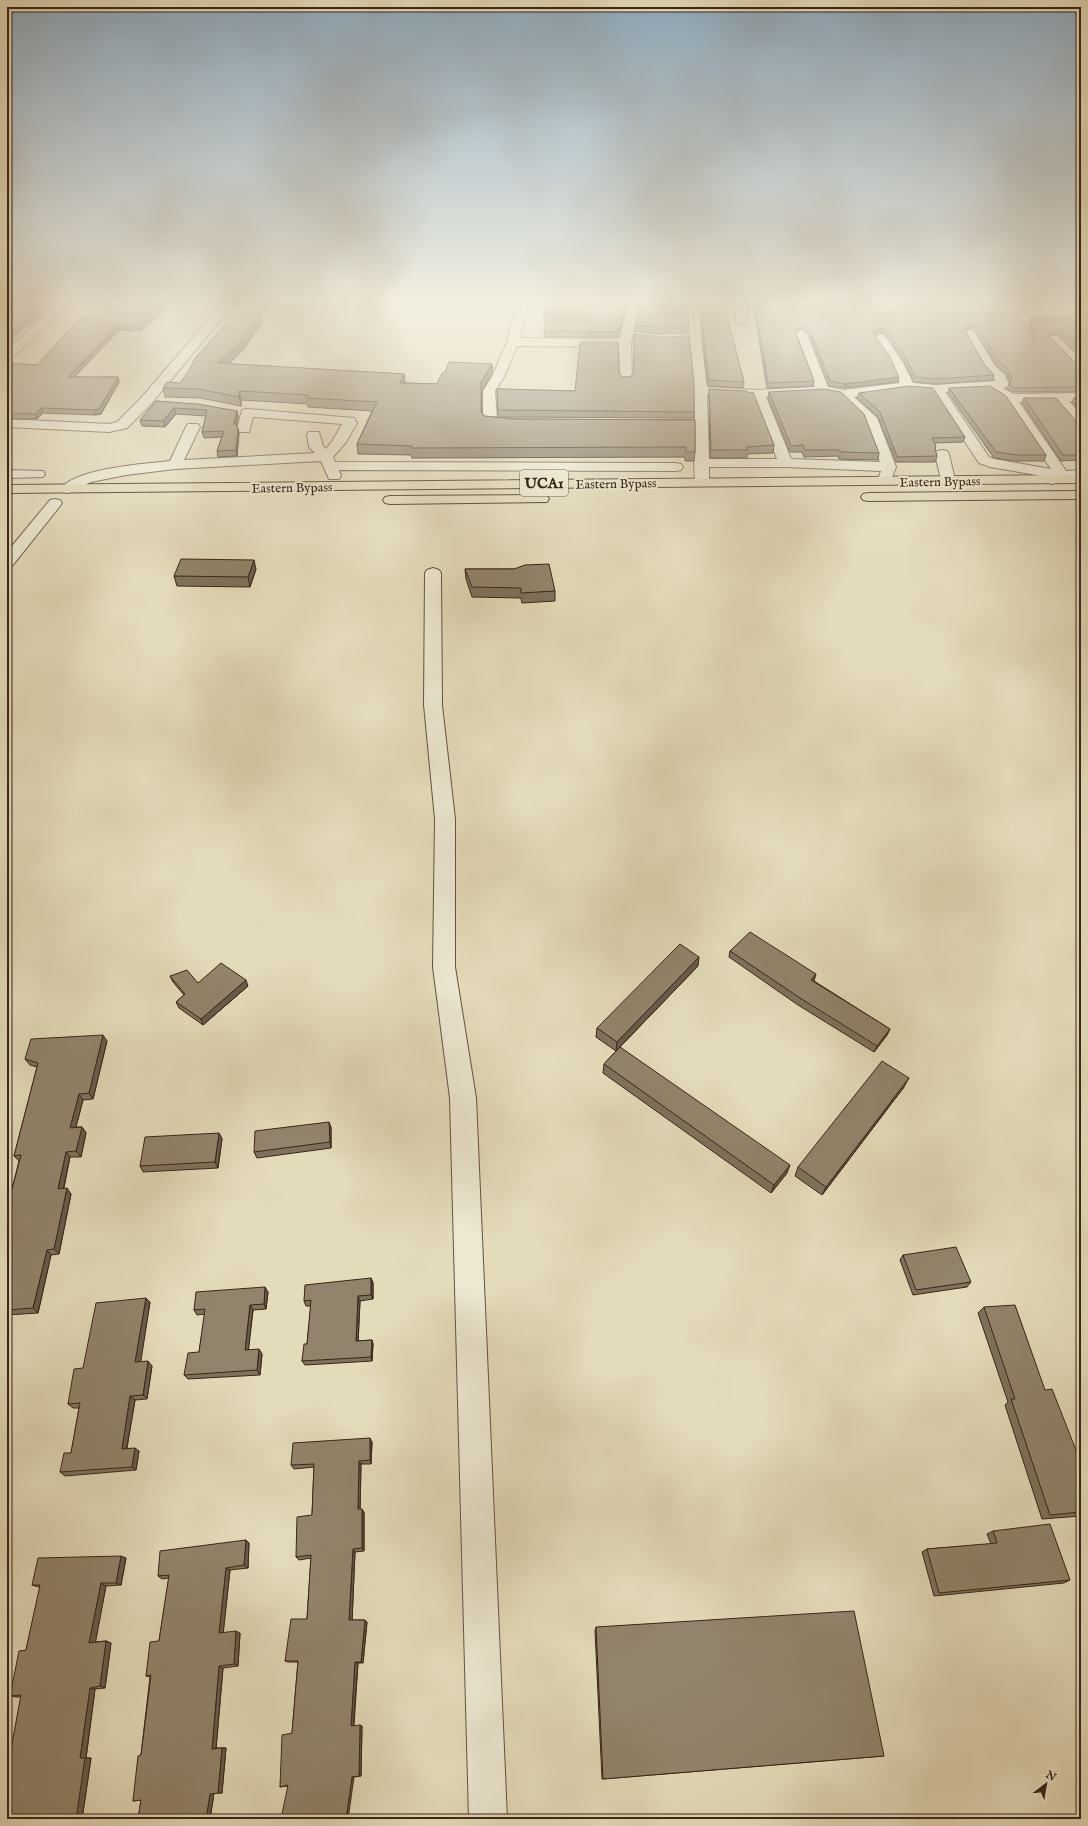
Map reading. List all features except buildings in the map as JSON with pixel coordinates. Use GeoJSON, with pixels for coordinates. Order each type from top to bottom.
{"type":"FeatureCollection","features":[{"type":"Feature","properties":{"kind":"main road","name":"Eastern Bypass"},"geometry":{"type":"LineString","coordinates":[[7,489],[69,496],[338,486],[702,482],[885,482],[1058,477],[1081,479]]}},
{"type":"Feature","properties":{"kind":"main road","name":"Eastern Bypass"},"geometry":{"type":"LineString","coordinates":[[851,497],[1081,495]]}},
{"type":"Feature","properties":{"kind":"main road","name":"Eastern Bypass"},"geometry":{"type":"LineString","coordinates":[[34,503],[55,503],[69,496]]}},
{"type":"Feature","properties":{"kind":"main road","name":"Eastern Bypass"},"geometry":{"type":"LineString","coordinates":[[377,500],[557,498]]}},
{"type":"Feature","properties":{"kind":"street"},"geometry":{"type":"LineString","coordinates":[[7,423],[116,427],[122,425],[155,390]]}},
{"type":"Feature","properties":{"kind":"street"},"geometry":{"type":"LineString","coordinates":[[489,390],[490,421],[530,423]]}},
{"type":"Feature","properties":{"kind":"street"},"geometry":{"type":"LineString","coordinates":[[701,390],[702,482]]}},
{"type":"Feature","properties":{"kind":"street"},"geometry":{"type":"LineString","coordinates":[[704,390],[758,394],[820,390]]}},
{"type":"Feature","properties":{"kind":"street"},"geometry":{"type":"LineString","coordinates":[[824,390],[844,394],[874,390]]}},
{"type":"Feature","properties":{"kind":"street"},"geometry":{"type":"LineString","coordinates":[[937,390],[984,460],[990,463],[1058,477],[1081,474]]}},
{"type":"Feature","properties":{"kind":"street"},"geometry":{"type":"LineString","coordinates":[[998,390],[1010,398],[1058,477]]}},
{"type":"Feature","properties":{"kind":"street"},"geometry":{"type":"LineString","coordinates":[[758,394],[786,463]]}},
{"type":"Feature","properties":{"kind":"street"},"geometry":{"type":"LineString","coordinates":[[844,394],[870,418],[889,467],[885,482]]}},
{"type":"Feature","properties":{"kind":"street"},"geometry":{"type":"LineString","coordinates":[[1058,397],[1081,423]]}},
{"type":"Feature","properties":{"kind":"street"},"geometry":{"type":"LineString","coordinates":[[1010,398],[1081,397]]}},
{"type":"Feature","properties":{"kind":"street"},"geometry":{"type":"LineString","coordinates":[[146,401],[161,402]]}},
{"type":"Feature","properties":{"kind":"street"},"geometry":{"type":"LineString","coordinates":[[244,429],[241,412],[350,421],[328,462]]}},
{"type":"Feature","properties":{"kind":"street"},"geometry":{"type":"LineString","coordinates":[[654,424],[701,424]]}},
{"type":"Feature","properties":{"kind":"street"},"geometry":{"type":"LineString","coordinates":[[175,465],[193,427]]}},
{"type":"Feature","properties":{"kind":"street"},"geometry":{"type":"LineString","coordinates":[[314,435],[316,447],[328,462],[338,486]]}},
{"type":"Feature","properties":{"kind":"street"},"geometry":{"type":"LineString","coordinates":[[942,454],[948,480]]}},
{"type":"Feature","properties":{"kind":"street"},"geometry":{"type":"LineString","coordinates":[[69,496],[87,478],[126,471],[175,465],[328,462],[481,467],[676,467]]}},
{"type":"Feature","properties":{"kind":"street"},"geometry":{"type":"LineString","coordinates":[[701,463],[786,463],[889,467]]}},
{"type":"Feature","properties":{"kind":"street"},"geometry":{"type":"LineString","coordinates":[[481,467],[481,484]]}},
{"type":"Feature","properties":{"kind":"street"},"geometry":{"type":"LineString","coordinates":[[570,467],[570,483]]}},
{"type":"Feature","properties":{"kind":"street"},"geometry":{"type":"LineString","coordinates":[[7,474],[38,474]]}},
{"type":"Feature","properties":{"kind":"street"},"geometry":{"type":"LineString","coordinates":[[7,562],[55,503]]}},
{"type":"Feature","properties":{"kind":"street"},"geometry":{"type":"LineString","coordinates":[[433,573],[433,705],[445,818],[444,967],[463,1098],[488,1819]]}}]}
